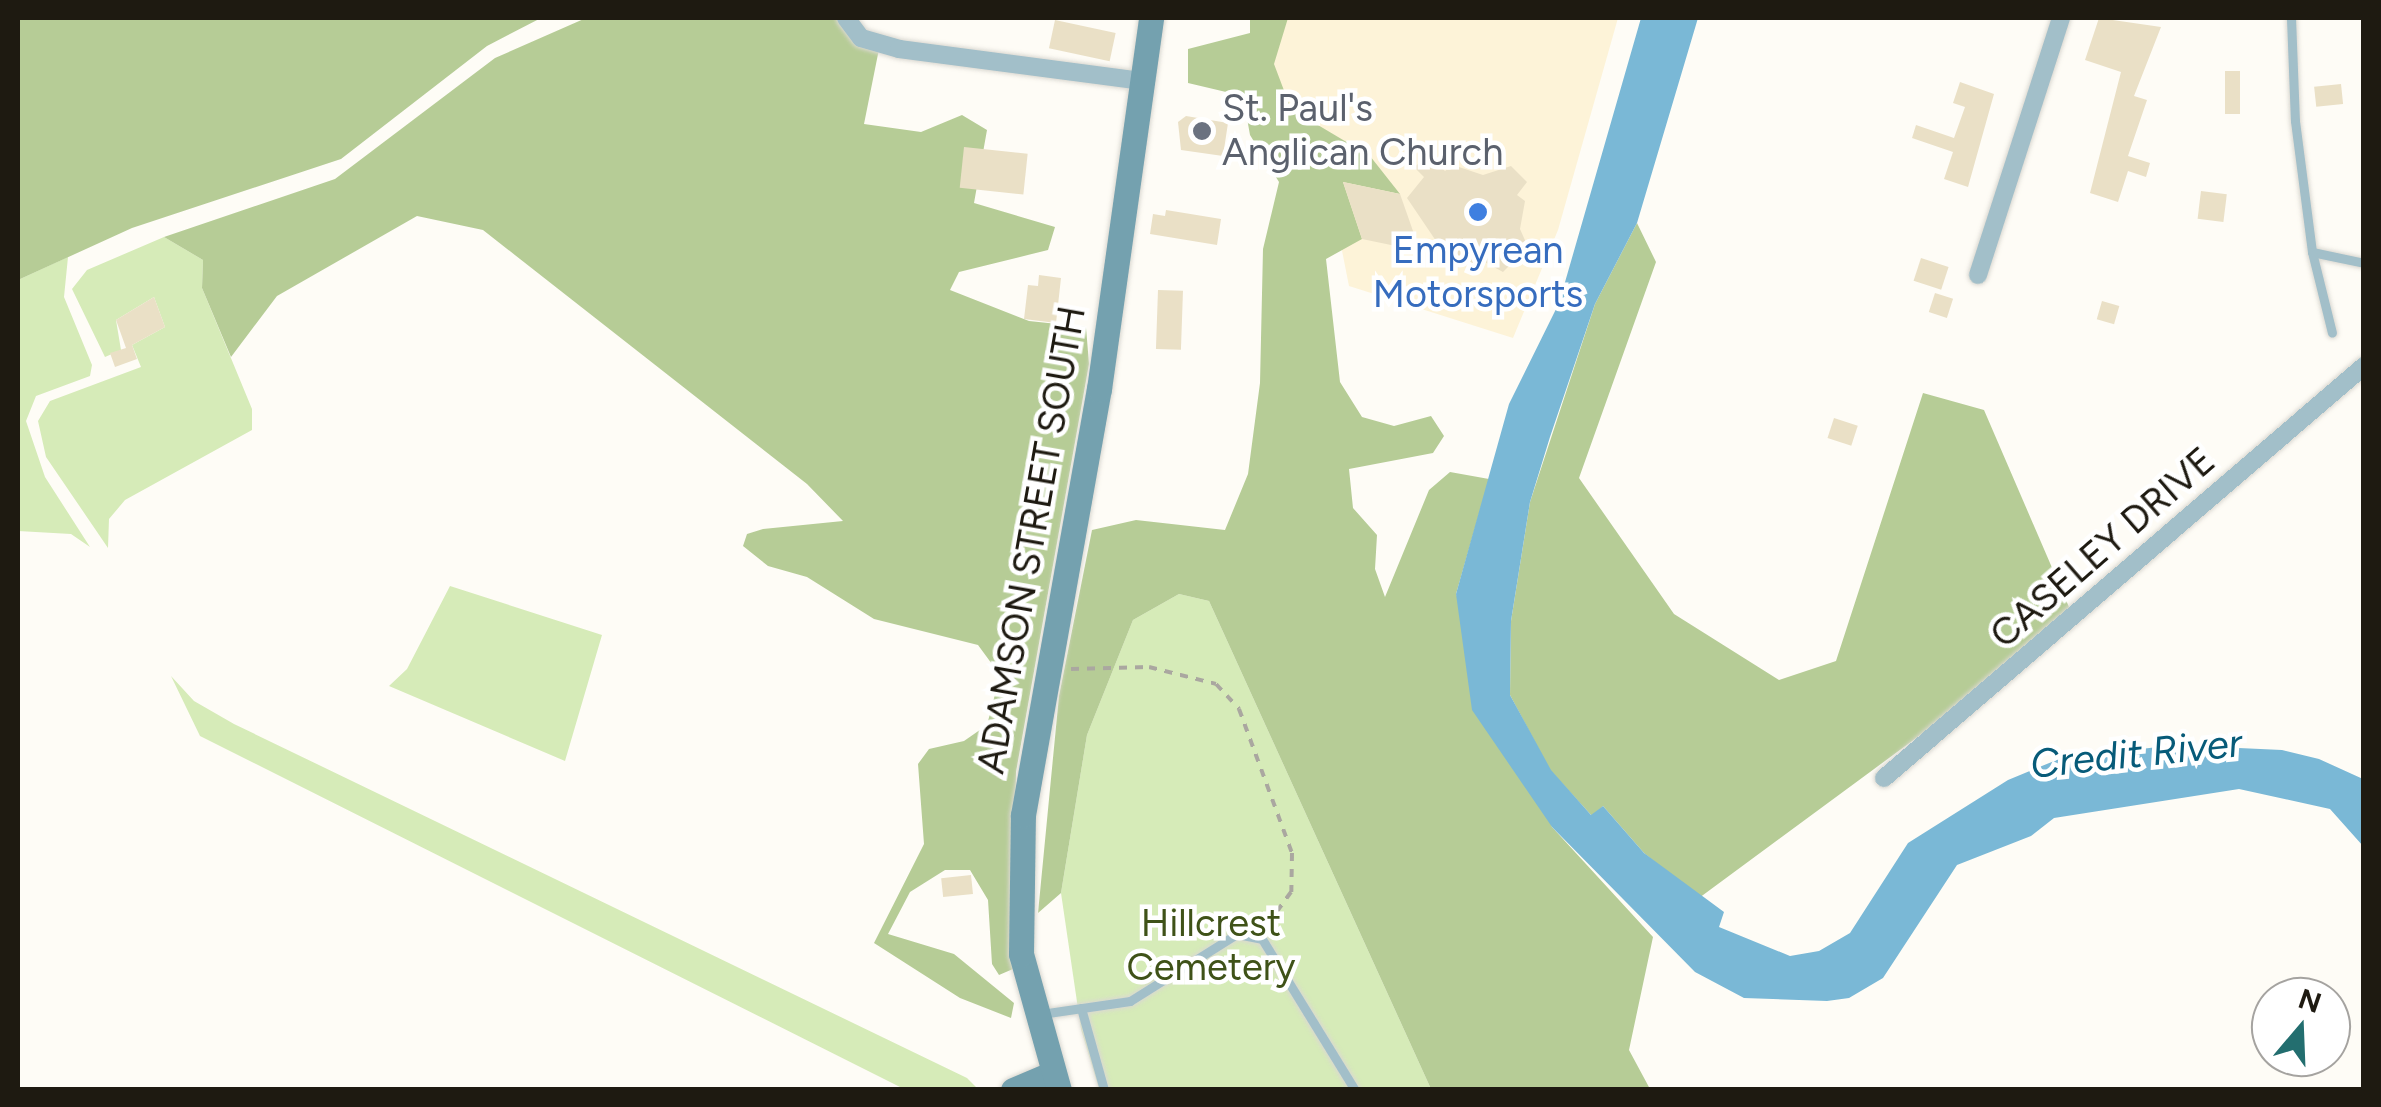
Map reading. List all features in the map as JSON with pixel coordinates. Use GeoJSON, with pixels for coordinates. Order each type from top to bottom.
{"type":"FeatureCollection","features":[{"type":"Feature","properties":{"kind":"main road","name":"ADAMSON STREET SOUTH"},"geometry":{"type":"LineString","coordinates":[[1055,1082],[1034,1015],[1022,954],[1020,870],[1046,669],[1099,389],[1151,18]]}},
{"type":"Feature","properties":{"kind":"main road"},"geometry":{"type":"LineString","coordinates":[[1013,1090],[1055,1082]]}},
{"type":"Feature","properties":{"kind":"street"},"geometry":{"type":"LineString","coordinates":[[846,18],[861,38],[900,50],[1143,81]]}},
{"type":"Feature","properties":{"kind":"street"},"geometry":{"type":"LineString","coordinates":[[1978,275],[2061,18]]}},
{"type":"Feature","properties":{"kind":"street","name":"CASELEY DRIVE"},"geometry":{"type":"LineString","coordinates":[[1884,778],[2364,366]]}},
{"type":"Feature","properties":{"kind":"lane"},"geometry":{"type":"LineString","coordinates":[[2291,18],[2295,121],[2312,252],[2332,333]]}},
{"type":"Feature","properties":{"kind":"lane"},"geometry":{"type":"LineString","coordinates":[[2312,252],[2364,263]]}},
{"type":"Feature","properties":{"kind":"lane"},"geometry":{"type":"LineString","coordinates":[[1034,1015],[1130,1001],[1237,934],[1262,939],[1352,1086],[1338,1090]]}},
{"type":"Feature","properties":{"kind":"lane"},"geometry":{"type":"LineString","coordinates":[[1080,1008],[1104,1090]]}},
{"type":"Feature","properties":{"kind":"path"},"geometry":{"type":"LineString","coordinates":[[1046,669],[1149,667],[1216,684],[1239,709],[1292,853],[1290,892],[1283,902],[1237,934]]}},
{"type":"Feature","properties":{"kind":"shaded area"},"geometry":{"type":"Polygon","coordinates":[[[1279,18],[1618,18],[1558,230],[1513,338],[1349,286],[1328,180],[1264,80],[1279,18]]]}},
{"type":"Feature","properties":{"kind":"green space"},"geometry":{"type":"Polygon","coordinates":[[[18,18],[541,18],[487,46],[341,159],[132,228],[18,280],[18,18]]]}},
{"type":"Feature","properties":{"kind":"green space"},"geometry":{"type":"Polygon","coordinates":[[[586,18],[838,19],[879,49],[864,124],[921,132],[962,115],[987,130],[974,203],[1055,227],[1048,250],[959,272],[950,290],[1029,321],[1086,327],[1089,364],[1016,772],[1013,969],[999,975],[992,964],[988,900],[970,870],[945,870],[910,892],[888,934],[954,954],[1014,1003],[1011,1018],[960,998],[874,943],[924,844],[918,764],[929,749],[964,741],[987,725],[1000,675],[978,645],[874,619],[807,577],[768,566],[743,546],[747,534],[763,529],[843,521],[807,484],[483,230],[417,216],[277,296],[231,357],[202,288],[203,260],[164,237],[335,179],[495,58],[586,18]]]}},
{"type":"Feature","properties":{"kind":"green space"},"geometry":{"type":"Polygon","coordinates":[[[1250,18],[1288,18],[1274,64],[1291,109],[1370,156],[1400,194],[1343,182],[1362,239],[1326,259],[1340,382],[1362,417],[1394,426],[1431,416],[1444,436],[1433,453],[1349,469],[1353,508],[1377,535],[1375,569],[1385,597],[1429,490],[1450,472],[1489,479],[1456,594],[1552,827],[1653,937],[1629,1050],[1650,1089],[1431,1089],[1209,601],[1179,594],[1133,620],[1087,735],[1061,893],[1038,913],[1059,696],[1092,530],[1136,520],[1225,530],[1248,474],[1260,383],[1263,249],[1279,182],[1250,135],[1243,96],[1188,83],[1188,49],[1250,33],[1250,18]]]}},
{"type":"Feature","properties":{"kind":"green space"},"geometry":{"type":"Polygon","coordinates":[[[1637,223],[1656,262],[1579,478],[1674,614],[1779,680],[1836,661],[1923,393],[1984,410],[2075,621],[1699,898],[1644,853],[1603,806],[1592,816],[1550,770],[1510,695],[1511,621],[1530,502],[1595,304],[1637,223]]]}},
{"type":"Feature","properties":{"kind":"green space"},"geometry":{"type":"Polygon","coordinates":[[[164,237],[203,260],[202,288],[252,409],[252,430],[125,500],[109,519],[108,548],[46,457],[38,421],[50,401],[141,367],[132,345],[165,327],[154,297],[116,320],[121,350],[105,357],[72,289],[87,270],[164,237]]]}},
{"type":"Feature","properties":{"kind":"green space"},"geometry":{"type":"Polygon","coordinates":[[[68,257],[64,297],[92,365],[90,376],[36,396],[26,421],[45,477],[90,547],[71,534],[18,531],[18,280],[68,257]]]}},
{"type":"Feature","properties":{"kind":"green space"},"geometry":{"type":"Polygon","coordinates":[[[450,586],[602,635],[565,761],[389,686],[407,669],[450,586]]]}},
{"type":"Feature","properties":{"kind":"green space","name":"Hillcrest Cemetery"},"geometry":{"type":"Polygon","coordinates":[[[1179,594],[1209,601],[1431,1089],[1099,1089],[1081,1029],[1061,893],[1087,735],[1133,620],[1179,594]]]}},
{"type":"Feature","properties":{"kind":"green space"},"geometry":{"type":"Polygon","coordinates":[[[171,676],[194,701],[234,724],[967,1078],[978,1089],[904,1089],[200,736],[171,676]]]}},
{"type":"Feature","properties":{"kind":"water","name":"Credit River"},"geometry":{"type":"Polygon","coordinates":[[[1641,18],[1698,18],[1637,223],[1595,304],[1550,437],[1530,502],[1511,621],[1510,695],[1551,770],[1591,815],[1603,806],[1644,853],[1724,912],[1719,927],[1790,956],[1819,951],[1850,933],[1908,843],[2008,780],[2059,759],[2174,745],[2282,750],[2319,759],[2363,779],[2363,846],[2330,809],[2239,789],[2054,818],[2031,836],[1957,865],[1883,978],[1849,998],[1827,1001],[1744,998],[1695,972],[1552,827],[1472,710],[1456,594],[1509,404],[1559,303],[1641,18]]]}},
{"type":"Feature","properties":{"kind":"building"},"geometry":{"type":"Polygon","coordinates":[[[2099,18],[2161,27],[2134,96],[2147,100],[2128,156],[2150,163],[2146,177],[2128,171],[2118,202],[2090,193],[2121,72],[2085,60],[2099,18]]]}},
{"type":"Feature","properties":{"kind":"building"},"geometry":{"type":"Polygon","coordinates":[[[1055,20],[1116,33],[1110,61],[1049,48],[1055,20]]]}},
{"type":"Feature","properties":{"kind":"building"},"geometry":{"type":"Polygon","coordinates":[[[2225,71],[2240,71],[2240,114],[2225,114],[2225,71]]]}},
{"type":"Feature","properties":{"kind":"building"},"geometry":{"type":"Polygon","coordinates":[[[1960,82],[1994,94],[1968,187],[1944,179],[1953,152],[1912,138],[1916,125],[1954,138],[1965,107],[1953,103],[1960,82]]]}},
{"type":"Feature","properties":{"kind":"building"},"geometry":{"type":"Polygon","coordinates":[[[2341,84],[2343,104],[2316,107],[2314,87],[2341,84]]]}},
{"type":"Feature","properties":{"kind":"building","name":"St. Paul's Anglican Church"},"geometry":{"type":"Polygon","coordinates":[[[1186,116],[1228,123],[1223,156],[1181,150],[1178,122],[1186,116]]]}},
{"type":"Feature","properties":{"kind":"building"},"geometry":{"type":"Polygon","coordinates":[[[964,147],[1028,154],[1023,194],[960,188],[964,147]]]}},
{"type":"Feature","properties":{"kind":"building","name":"Empyrean Motorsports"},"geometry":{"type":"Polygon","coordinates":[[[1429,156],[1445,171],[1453,165],[1483,175],[1511,166],[1527,182],[1517,195],[1525,201],[1520,229],[1528,247],[1503,272],[1481,260],[1455,269],[1407,198],[1424,177],[1414,167],[1429,156]]]}},
{"type":"Feature","properties":{"kind":"building"},"geometry":{"type":"Polygon","coordinates":[[[1343,182],[1400,194],[1420,251],[1362,239],[1343,182]]]}},
{"type":"Feature","properties":{"kind":"building"},"geometry":{"type":"Polygon","coordinates":[[[2201,191],[2227,194],[2223,222],[2198,219],[2201,191]]]}},
{"type":"Feature","properties":{"kind":"building"},"geometry":{"type":"Polygon","coordinates":[[[1166,210],[1221,219],[1217,245],[1150,234],[1153,214],[1165,216],[1166,210]]]}},
{"type":"Feature","properties":{"kind":"building"},"geometry":{"type":"Polygon","coordinates":[[[1921,258],[1949,267],[1941,290],[1914,281],[1921,258]]]}},
{"type":"Feature","properties":{"kind":"building"},"geometry":{"type":"Polygon","coordinates":[[[1039,275],[1061,278],[1056,323],[1024,319],[1028,285],[1038,286],[1039,275]]]}},
{"type":"Feature","properties":{"kind":"building"},"geometry":{"type":"Polygon","coordinates":[[[1158,290],[1183,291],[1181,350],[1156,349],[1158,290]]]}},
{"type":"Feature","properties":{"kind":"building"},"geometry":{"type":"Polygon","coordinates":[[[1935,293],[1953,299],[1947,318],[1929,312],[1935,293]]]}},
{"type":"Feature","properties":{"kind":"building"},"geometry":{"type":"Polygon","coordinates":[[[154,297],[165,327],[132,345],[137,359],[115,367],[110,353],[126,348],[116,320],[154,297]]]}},
{"type":"Feature","properties":{"kind":"building"},"geometry":{"type":"Polygon","coordinates":[[[2102,301],[2119,306],[2114,324],[2097,319],[2102,301]]]}},
{"type":"Feature","properties":{"kind":"building"},"geometry":{"type":"Polygon","coordinates":[[[1834,418],[1858,426],[1851,446],[1828,438],[1834,418]]]}},
{"type":"Feature","properties":{"kind":"building"},"geometry":{"type":"Polygon","coordinates":[[[971,875],[973,894],[943,897],[941,878],[971,875]]]}},
{"type":"Feature","properties":{"kind":"place","name":"St. Paul's Anglican Church"},"geometry":{"type":"Point","coordinates":[1202,131]}},
{"type":"Feature","properties":{"kind":"place","name":"Empyrean Motorsports"},"geometry":{"type":"Point","coordinates":[1478,212]}}]}
